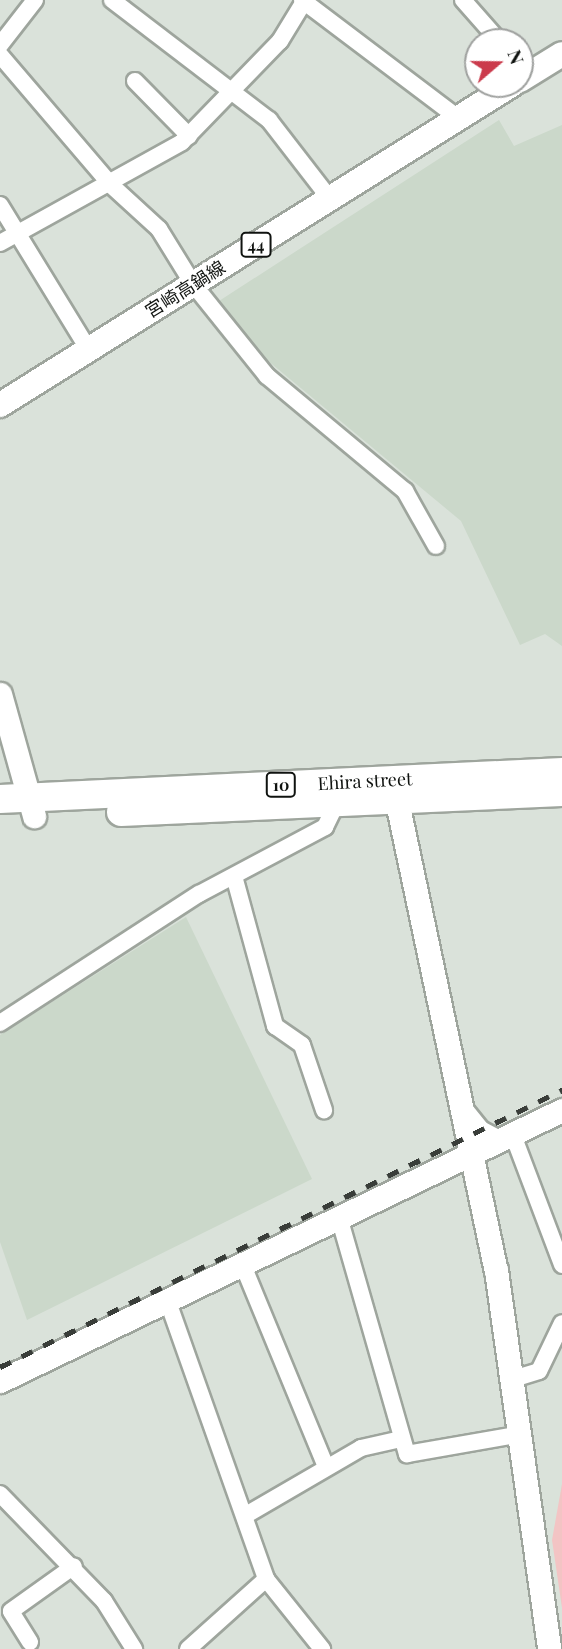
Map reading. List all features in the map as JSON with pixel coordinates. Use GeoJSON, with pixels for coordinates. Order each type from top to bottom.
{"type":"FeatureCollection","features":[{"type":"Feature","properties":{"kind":"highway","name":"Ehira street"},"geometry":{"type":"LineString","coordinates":[[0,818],[33,807],[393,790],[562,772]]}},
{"type":"Feature","properties":{"kind":"highway","name":"Ehira street"},"geometry":{"type":"LineString","coordinates":[[0,799],[33,807],[337,802],[393,790],[562,792]]}},
{"type":"Feature","properties":{"kind":"main road","name":"宮崎高鍋線"},"geometry":{"type":"LineString","coordinates":[[534,69],[562,54]]}},
{"type":"Feature","properties":{"kind":"main road","name":"宮崎高鍋線"},"geometry":{"type":"LineString","coordinates":[[0,405],[488,98]]}},
{"type":"Feature","properties":{"kind":"street"},"geometry":{"type":"LineString","coordinates":[[0,46],[34,0]]}},
{"type":"Feature","properties":{"kind":"street"},"geometry":{"type":"LineString","coordinates":[[111,0],[235,91],[269,120],[330,198]]}},
{"type":"Feature","properties":{"kind":"street"},"geometry":{"type":"LineString","coordinates":[[0,243],[111,185],[189,136],[280,41],[304,0],[458,118]]}},
{"type":"Feature","properties":{"kind":"street"},"geometry":{"type":"LineString","coordinates":[[463,0],[488,28]]}},
{"type":"Feature","properties":{"kind":"street"},"geometry":{"type":"LineString","coordinates":[[0,55],[111,185],[159,229],[193,284],[267,376],[405,491],[436,546]]}},
{"type":"Feature","properties":{"kind":"street"},"geometry":{"type":"LineString","coordinates":[[135,81],[189,136]]}},
{"type":"Feature","properties":{"kind":"street"},"geometry":{"type":"LineString","coordinates":[[0,205],[20,233],[89,350]]}},
{"type":"Feature","properties":{"kind":"street"},"geometry":{"type":"LineString","coordinates":[[0,695],[33,807]]}},
{"type":"Feature","properties":{"kind":"street"},"geometry":{"type":"LineString","coordinates":[[393,790],[513,1379],[549,1649]]}},
{"type":"Feature","properties":{"kind":"street"},"geometry":{"type":"LineString","coordinates":[[0,1023],[234,876],[325,827],[337,802]]}},
{"type":"Feature","properties":{"kind":"street"},"geometry":{"type":"LineString","coordinates":[[234,876],[275,1026],[302,1045],[324,1110]]}},
{"type":"Feature","properties":{"kind":"street"},"geometry":{"type":"LineString","coordinates":[[455,1092],[481,1129],[507,1138],[562,1265]]}},
{"type":"Feature","properties":{"kind":"street"},"geometry":{"type":"LineString","coordinates":[[0,1381],[167,1298],[562,1110]]}},
{"type":"Feature","properties":{"kind":"street"},"geometry":{"type":"LineString","coordinates":[[339,1217],[407,1454],[522,1434]]}},
{"type":"Feature","properties":{"kind":"street"},"geometry":{"type":"LineString","coordinates":[[242,1263],[326,1467]]}},
{"type":"Feature","properties":{"kind":"street"},"geometry":{"type":"LineString","coordinates":[[167,1298],[246,1515],[266,1579],[322,1649]]}},
{"type":"Feature","properties":{"kind":"street"},"geometry":{"type":"LineString","coordinates":[[513,1379],[539,1371],[562,1323]]}},
{"type":"Feature","properties":{"kind":"street"},"geometry":{"type":"LineString","coordinates":[[246,1515],[361,1448],[401,1438]]}},
{"type":"Feature","properties":{"kind":"street"},"geometry":{"type":"LineString","coordinates":[[0,1494],[74,1566],[134,1649]]}},
{"type":"Feature","properties":{"kind":"street"},"geometry":{"type":"LineString","coordinates":[[30,1642],[11,1611],[74,1566]]}},
{"type":"Feature","properties":{"kind":"street"},"geometry":{"type":"LineString","coordinates":[[188,1649],[266,1579]]}},
{"type":"Feature","properties":{"kind":"shaded area"},"geometry":{"type":"Polygon","coordinates":[[[499,120],[514,146],[562,125],[562,646],[545,634],[520,645],[461,521],[267,360],[219,301],[499,120]]]}},
{"type":"Feature","properties":{"kind":"shaded area"},"geometry":{"type":"Polygon","coordinates":[[[186,917],[312,1179],[27,1320],[0,1242],[0,1035],[186,917]]]}},
{"type":"Feature","properties":{"kind":"shaded area"},"geometry":{"type":"Polygon","coordinates":[[[562,1484],[562,1608],[552,1540],[562,1484]]]}},
{"type":"Feature","properties":{"kind":"railway"},"geometry":{"type":"LineString","coordinates":[[0,1367],[562,1090]]}}]}
